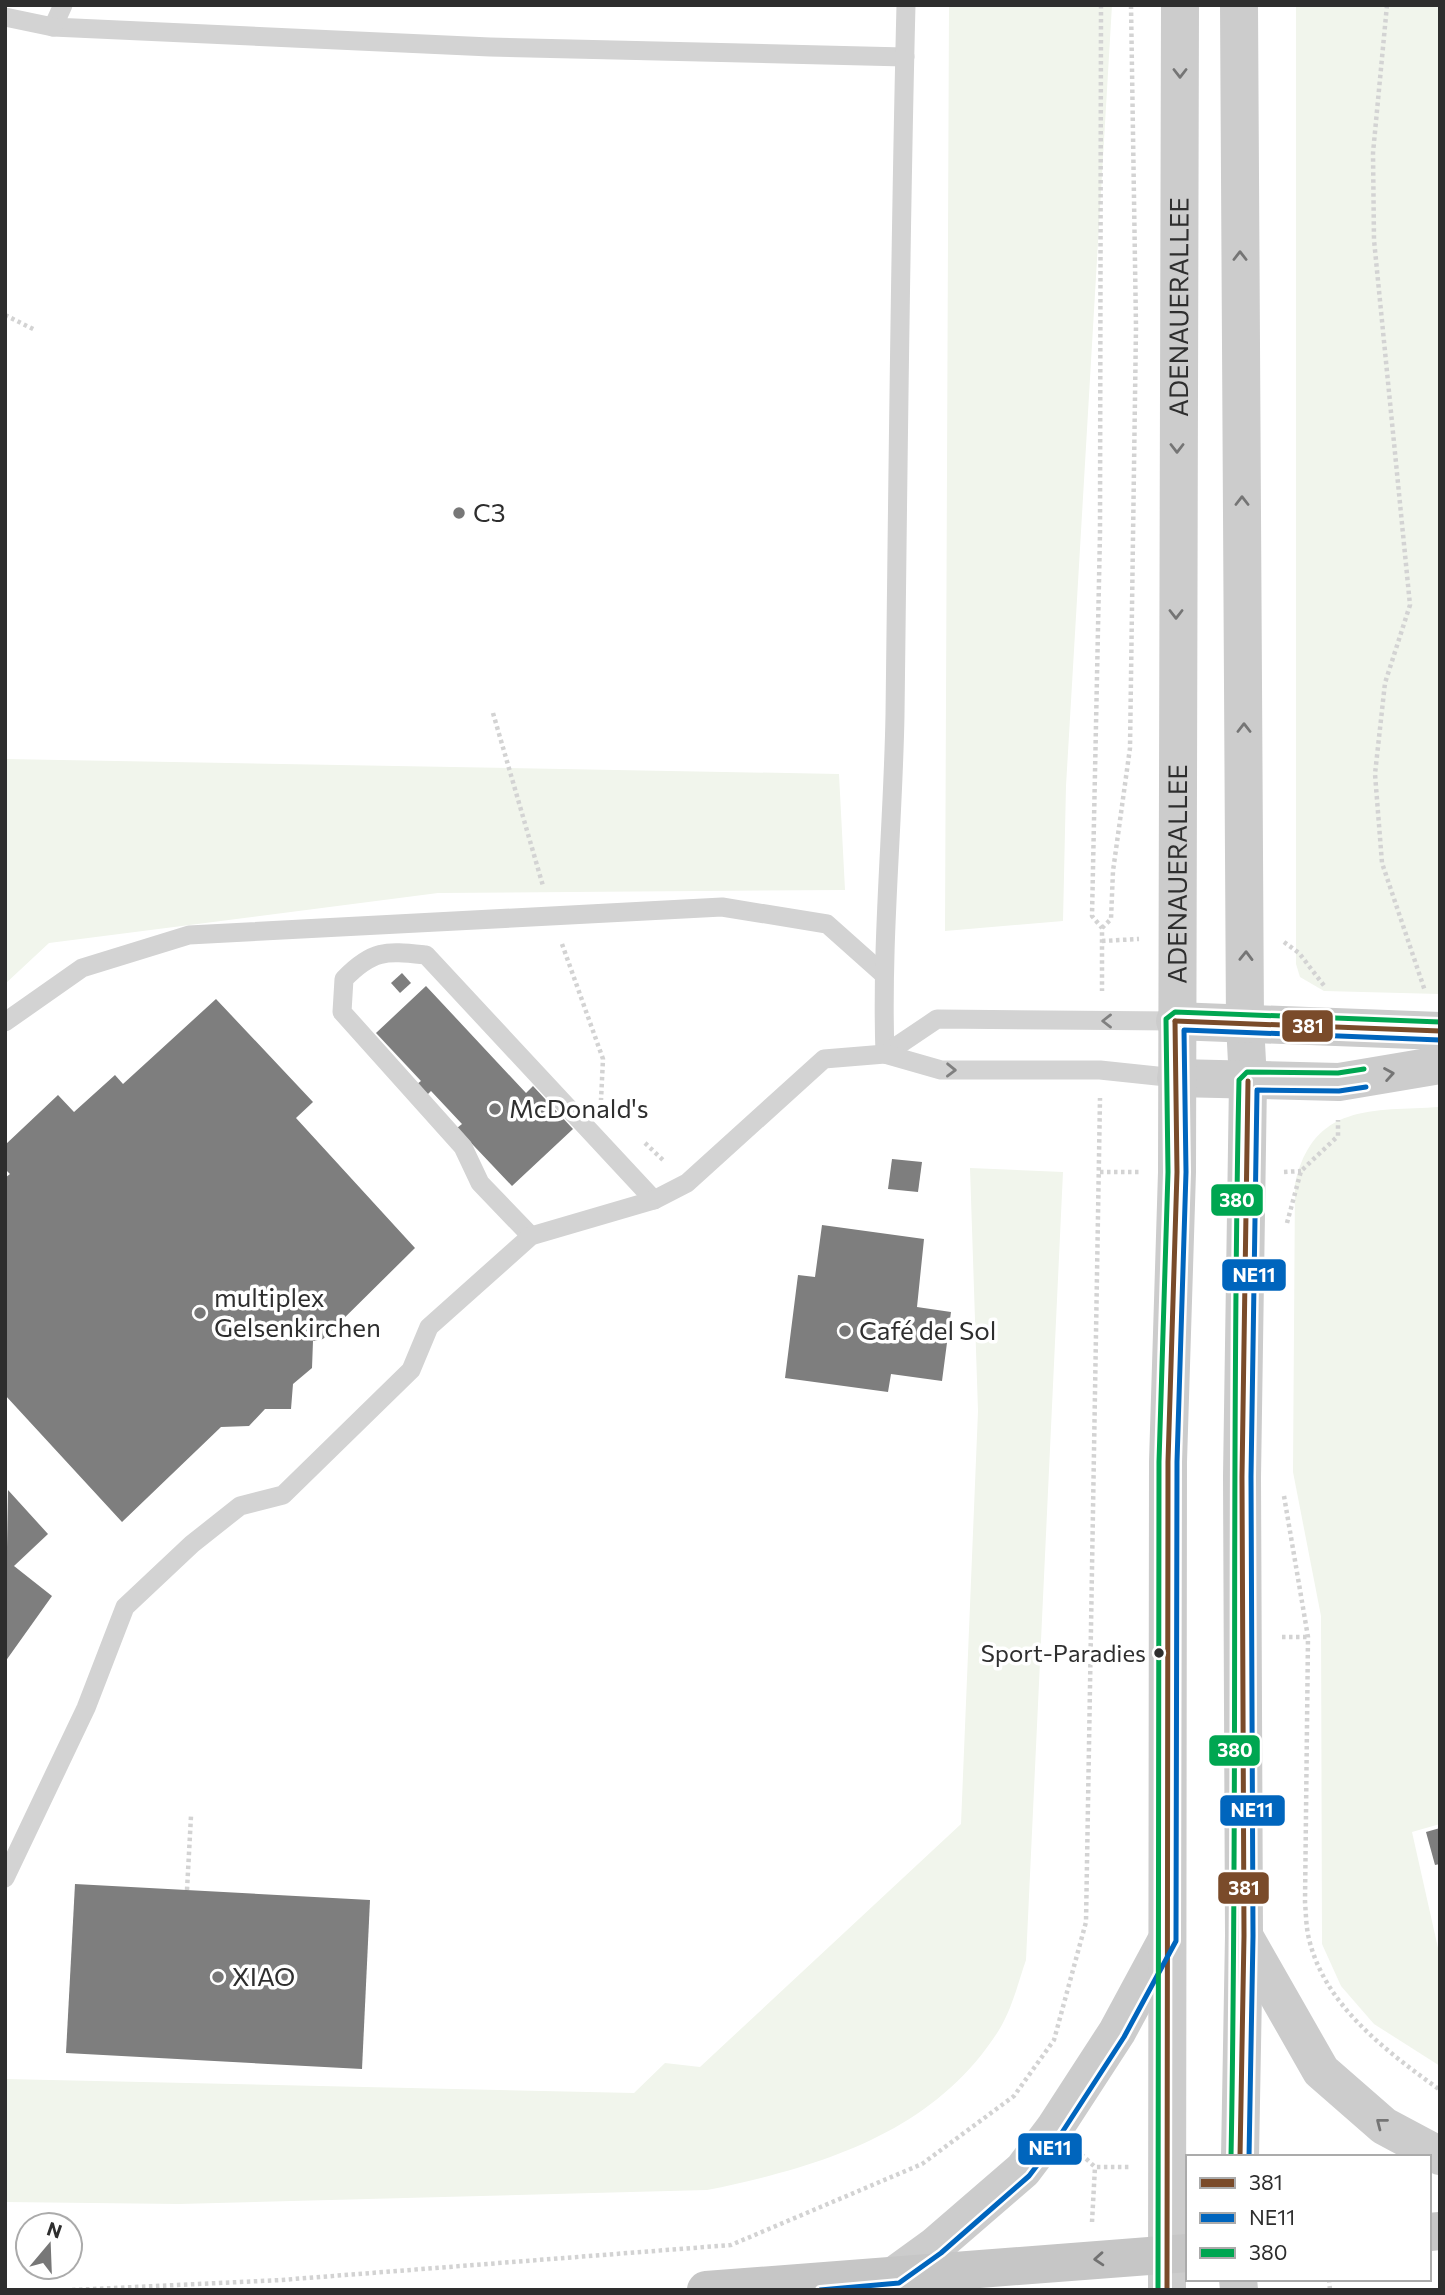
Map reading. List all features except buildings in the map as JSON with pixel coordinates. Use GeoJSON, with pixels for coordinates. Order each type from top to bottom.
{"type":"FeatureCollection","features":[{"type":"Feature","properties":{"kind":"main road","name":"ADENAUERALLEE"},"geometry":{"type":"LineString","coordinates":[[1174,2266],[1168,1938],[1168,1462],[1177,1172],[1175,1021],[1180,5]]}},
{"type":"Feature","properties":{"kind":"main road"},"geometry":{"type":"LineString","coordinates":[[1239,5],[1245,1024],[1248,1081],[1242,1477],[1244,1936],[1240,2155]]}},
{"type":"Feature","properties":{"kind":"main road"},"geometry":{"type":"LineString","coordinates":[[1175,1021],[1342,1029],[1439,1042]]}},
{"type":"Feature","properties":{"kind":"main road"},"geometry":{"type":"LineString","coordinates":[[1176,1078],[1339,1082],[1439,1042]]}},
{"type":"Feature","properties":{"kind":"main road"},"geometry":{"type":"LineString","coordinates":[[1244,1936],[1321,2071],[1384,2126],[1440,2156]]}},
{"type":"Feature","properties":{"kind":"main road"},"geometry":{"type":"LineString","coordinates":[[895,2275],[935,2246],[1023,2170],[1054,2129],[1117,2032],[1168,1938]]}},
{"type":"Feature","properties":{"kind":"main road"},"geometry":{"type":"LineString","coordinates":[[706,2290],[895,2275],[1174,2266]]}},
{"type":"Feature","properties":{"kind":"lane"},"geometry":{"type":"LineString","coordinates":[[53,27],[63,5]]}},
{"type":"Feature","properties":{"kind":"lane"},"geometry":{"type":"LineString","coordinates":[[885,1054],[882,973],[895,719],[906,5]]}},
{"type":"Feature","properties":{"kind":"lane"},"geometry":{"type":"LineString","coordinates":[[5,17],[53,27],[490,47],[905,57]]}},
{"type":"Feature","properties":{"kind":"lane"},"geometry":{"type":"LineString","coordinates":[[5,1022],[82,968],[189,935],[722,907],[827,923],[882,973]]}},
{"type":"Feature","properties":{"kind":"lane"},"geometry":{"type":"LineString","coordinates":[[531,1236],[480,1183],[463,1147],[342,1012],[344,979],[362,961],[386,951],[426,955],[654,1200]]}},
{"type":"Feature","properties":{"kind":"lane"},"geometry":{"type":"LineString","coordinates":[[885,1054],[937,1019],[1175,1021]]}},
{"type":"Feature","properties":{"kind":"lane"},"geometry":{"type":"LineString","coordinates":[[5,1878],[86,1708],[125,1607],[192,1544],[240,1506],[282,1495],[411,1370],[429,1328],[531,1236],[654,1200],[687,1183],[824,1059],[885,1054],[941,1070],[1100,1070],[1176,1078]]}},
{"type":"Feature","properties":{"kind":"path"},"geometry":{"type":"LineString","coordinates":[[1101,5],[1100,533],[1092,916],[1102,928],[1102,1022]]}},
{"type":"Feature","properties":{"kind":"path"},"geometry":{"type":"LineString","coordinates":[[1102,928],[1111,919],[1112,871],[1130,748],[1136,327],[1131,5]]}},
{"type":"Feature","properties":{"kind":"path"},"geometry":{"type":"LineString","coordinates":[[1387,5],[1373,153],[1374,240],[1410,605],[1385,682],[1375,774],[1382,863],[1439,1042]]}},
{"type":"Feature","properties":{"kind":"path"},"geometry":{"type":"LineString","coordinates":[[5,314],[35,330]]}},
{"type":"Feature","properties":{"kind":"path"},"geometry":{"type":"LineString","coordinates":[[493,713],[551,916],[603,1059],[601,1100],[611,1109]]}},
{"type":"Feature","properties":{"kind":"path"},"geometry":{"type":"LineString","coordinates":[[1102,941],[1176,936]]}},
{"type":"Feature","properties":{"kind":"path"},"geometry":{"type":"LineString","coordinates":[[1246,937],[1280,940],[1299,953],[1340,1007],[1342,1029]]}},
{"type":"Feature","properties":{"kind":"path"},"geometry":{"type":"LineString","coordinates":[[72,2290],[281,2280],[731,2245],[846,2199],[922,2164],[1014,2096],[1054,2040],[1086,1922],[1100,1070]]}},
{"type":"Feature","properties":{"kind":"path"},"geometry":{"type":"LineString","coordinates":[[1284,1232],[1301,1171],[1338,1136],[1339,1082]]}},
{"type":"Feature","properties":{"kind":"path"},"geometry":{"type":"LineString","coordinates":[[639,1137],[687,1183]]}},
{"type":"Feature","properties":{"kind":"path"},"geometry":{"type":"LineString","coordinates":[[1282,1483],[1308,1637],[1305,1902],[1308,1938],[1319,1969],[1342,2006],[1356,2021],[1440,2090]]}},
{"type":"Feature","properties":{"kind":"path"},"geometry":{"type":"LineString","coordinates":[[187,1890],[191,1816]]}},
{"type":"Feature","properties":{"kind":"shaded area"},"geometry":{"type":"Polygon","coordinates":[[[949,5],[1112,5],[1066,786],[1063,921],[945,931],[949,5]]]}},
{"type":"Feature","properties":{"kind":"shaded area"},"geometry":{"type":"Polygon","coordinates":[[[1296,5],[1440,5],[1440,994],[1324,991],[1300,977],[1296,964],[1296,5]]]}},
{"type":"Feature","properties":{"kind":"shaded area"},"geometry":{"type":"Polygon","coordinates":[[[5,759],[839,774],[845,890],[438,893],[49,943],[5,984],[5,759]]]}},
{"type":"Feature","properties":{"kind":"shaded area"},"geometry":{"type":"Polygon","coordinates":[[[1440,1107],[1440,1824],[1412,1832],[1440,1957],[1440,2066],[1374,2024],[1341,1986],[1322,1944],[1321,1616],[1293,1472],[1295,1184],[1304,1158],[1316,1138],[1331,1125],[1349,1117],[1391,1109],[1440,1107]]]}},
{"type":"Feature","properties":{"kind":"shaded area"},"geometry":{"type":"Polygon","coordinates":[[[970,1168],[1063,1172],[1026,1960],[1004,2022],[972,2066],[942,2095],[908,2120],[871,2140],[791,2170],[707,2190],[179,2204],[5,2202],[5,2079],[634,2093],[665,2063],[700,2067],[961,1824],[978,1411],[970,1168]]]}},
{"type":"Feature","properties":{"kind":"transit line","name":"380"},"geometry":{"type":"LineString","coordinates":[[1158,2290],[1159,1462],[1168,1172],[1166,1019],[1175,1012],[1440,1022]]}},
{"type":"Feature","properties":{"kind":"transit line","name":"381"},"geometry":{"type":"LineString","coordinates":[[1175,1021],[1440,1031]]}},
{"type":"Feature","properties":{"kind":"transit line","name":"381"},"geometry":{"type":"LineString","coordinates":[[1167,2290],[1168,1462],[1177,1172],[1175,1021]]}},
{"type":"Feature","properties":{"kind":"transit line","name":"NE11"},"geometry":{"type":"LineString","coordinates":[[820,2290],[899,2283],[941,2253],[1029,2176],[1061,2134],[1124,2037],[1176,1941],[1177,1462],[1186,1172],[1184,1030],[1440,1040]]}},
{"type":"Feature","properties":{"kind":"transit line","name":"380"},"geometry":{"type":"LineString","coordinates":[[1231,2155],[1239,1080],[1247,1072],[1338,1073],[1364,1069]]}},
{"type":"Feature","properties":{"kind":"transit line","name":"381"},"geometry":{"type":"LineString","coordinates":[[1240,2155],[1244,1936],[1242,1477],[1248,1081]]}},
{"type":"Feature","properties":{"kind":"transit line","name":"NE11"},"geometry":{"type":"LineString","coordinates":[[1249,2155],[1253,1936],[1251,1477],[1257,1090],[1339,1091],[1366,1087]]}},
{"type":"Feature","properties":{"kind":"place","name":"C3"},"geometry":{"type":"Point","coordinates":[459,513]}},
{"type":"Feature","properties":{"kind":"place","name":"McDonald's"},"geometry":{"type":"Point","coordinates":[495,1109]}},
{"type":"Feature","properties":{"kind":"place","name":"multiplex Gelsenkirchen"},"geometry":{"type":"Point","coordinates":[200,1313]}},
{"type":"Feature","properties":{"kind":"place","name":"Café del Sol"},"geometry":{"type":"Point","coordinates":[845,1331]}},
{"type":"Feature","properties":{"kind":"place","name":"Sport-Paradies"},"geometry":{"type":"Point","coordinates":[1159,1653]}},
{"type":"Feature","properties":{"kind":"place","name":"XIAO"},"geometry":{"type":"Point","coordinates":[218,1977]}}]}
